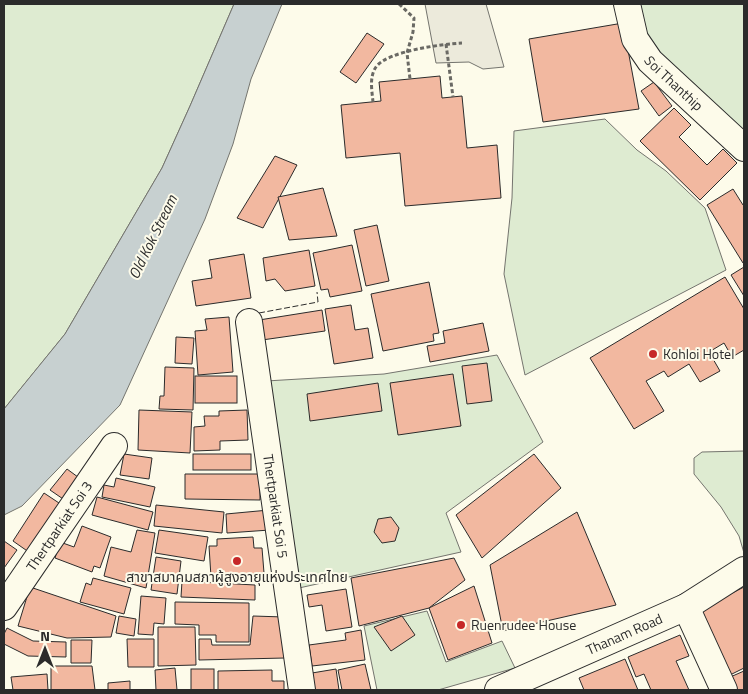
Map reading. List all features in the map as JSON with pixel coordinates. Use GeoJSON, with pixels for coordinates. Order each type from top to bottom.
{"type":"FeatureCollection","features":[{"type":"Feature","properties":{"kind":"street","name":"Soi Thanthip"},"geometry":{"type":"LineString","coordinates":[[627,4],[635,39],[650,61],[744,148]]}},
{"type":"Feature","properties":{"kind":"street","name":"Thertparkiat Soi 5"},"geometry":{"type":"LineString","coordinates":[[250,322],[302,690]]}},
{"type":"Feature","properties":{"kind":"street","name":"Thertparkiat Soi 3"},"geometry":{"type":"LineString","coordinates":[[4,607],[114,446]]}},
{"type":"Feature","properties":{"kind":"street","name":"Thanam Road"},"geometry":{"type":"LineString","coordinates":[[498,690],[686,607],[744,570]]}},
{"type":"Feature","properties":{"kind":"street"},"geometry":{"type":"LineString","coordinates":[[686,607],[724,690]]}},
{"type":"Feature","properties":{"kind":"path"},"geometry":{"type":"LineString","coordinates":[[399,4],[414,18],[413,32],[407,53],[410,79]]}},
{"type":"Feature","properties":{"kind":"path"},"geometry":{"type":"LineString","coordinates":[[373,102],[371,81],[376,68],[386,59],[424,47],[462,43]]}},
{"type":"Feature","properties":{"kind":"path"},"geometry":{"type":"LineString","coordinates":[[446,44],[453,97]]}},
{"type":"Feature","properties":{"kind":"green space"},"geometry":{"type":"Polygon","coordinates":[[[4,4],[234,4],[162,168],[65,334],[4,409],[4,4]]]}},
{"type":"Feature","properties":{"kind":"green space"},"geometry":{"type":"Polygon","coordinates":[[[627,4],[744,4],[744,148],[650,61],[627,4]]]}},
{"type":"Feature","properties":{"kind":"green space"},"geometry":{"type":"Polygon","coordinates":[[[605,119],[637,150],[666,171],[705,208],[726,270],[525,375],[504,274],[512,198],[514,131],[605,119]]]}},
{"type":"Feature","properties":{"kind":"green space"},"geometry":{"type":"Polygon","coordinates":[[[497,355],[543,442],[446,513],[461,552],[299,588],[266,381],[384,374],[497,355]]]}},
{"type":"Feature","properties":{"kind":"green space"},"geometry":{"type":"Polygon","coordinates":[[[744,451],[744,553],[739,536],[721,507],[694,474],[694,458],[702,452],[744,451]]]}},
{"type":"Feature","properties":{"kind":"green space"},"geometry":{"type":"Polygon","coordinates":[[[427,611],[446,662],[502,641],[515,668],[438,690],[377,690],[364,626],[427,611]]]}},
{"type":"Feature","properties":{"kind":"shaded area"},"geometry":{"type":"Polygon","coordinates":[[[425,4],[486,4],[504,67],[483,69],[469,62],[436,63],[425,4]]]}},
{"type":"Feature","properties":{"kind":"water","name":"Old Kok Stream"},"geometry":{"type":"Polygon","coordinates":[[[234,4],[282,4],[251,79],[233,144],[205,219],[120,405],[22,506],[4,515],[4,409],[65,334],[162,168],[234,4]]]}},
{"type":"Feature","properties":{"kind":"building"},"geometry":{"type":"Polygon","coordinates":[[[623,23],[639,109],[543,122],[529,39],[623,23]]]}},
{"type":"Feature","properties":{"kind":"building"},"geometry":{"type":"Polygon","coordinates":[[[367,33],[384,44],[356,83],[340,72],[367,33]]]}},
{"type":"Feature","properties":{"kind":"building"},"geometry":{"type":"Polygon","coordinates":[[[440,76],[442,98],[462,96],[467,148],[497,145],[501,198],[405,206],[400,153],[346,158],[341,105],[381,101],[379,82],[440,76]]]}},
{"type":"Feature","properties":{"kind":"building"},"geometry":{"type":"Polygon","coordinates":[[[654,82],[672,106],[659,116],[641,91],[654,82]]]}},
{"type":"Feature","properties":{"kind":"building"},"geometry":{"type":"Polygon","coordinates":[[[674,108],[691,125],[679,137],[707,165],[723,149],[737,163],[700,200],[640,141],[674,108]]]}},
{"type":"Feature","properties":{"kind":"building"},"geometry":{"type":"Polygon","coordinates":[[[275,156],[297,165],[263,228],[237,218],[275,156]]]}},
{"type":"Feature","properties":{"kind":"building"},"geometry":{"type":"Polygon","coordinates":[[[323,188],[337,236],[289,240],[278,197],[323,188]]]}},
{"type":"Feature","properties":{"kind":"building"},"geometry":{"type":"Polygon","coordinates":[[[733,189],[744,204],[743,263],[707,205],[733,189]]]}},
{"type":"Feature","properties":{"kind":"building"},"geometry":{"type":"Polygon","coordinates":[[[377,225],[389,281],[366,286],[354,230],[377,225]]]}},
{"type":"Feature","properties":{"kind":"building"},"geometry":{"type":"Polygon","coordinates":[[[352,245],[362,291],[330,297],[328,289],[321,290],[313,253],[352,245]]]}},
{"type":"Feature","properties":{"kind":"building"},"geometry":{"type":"Polygon","coordinates":[[[309,250],[315,286],[285,291],[275,279],[266,281],[263,258],[309,250]]]}},
{"type":"Feature","properties":{"kind":"building"},"geometry":{"type":"Polygon","coordinates":[[[244,254],[251,298],[196,306],[192,281],[212,278],[209,260],[244,254]]]}},
{"type":"Feature","properties":{"kind":"building"},"geometry":{"type":"Polygon","coordinates":[[[744,267],[744,296],[731,275],[744,267]]]}},
{"type":"Feature","properties":{"kind":"building","name":"Kohloi Hotel"},"geometry":{"type":"Polygon","coordinates":[[[725,277],[744,309],[744,350],[732,357],[724,343],[709,352],[720,371],[700,382],[689,364],[668,377],[664,371],[646,381],[664,411],[634,429],[590,358],[725,277]]]}},
{"type":"Feature","properties":{"kind":"building"},"geometry":{"type":"Polygon","coordinates":[[[429,282],[439,333],[433,334],[434,341],[383,351],[371,294],[429,282]]]}},
{"type":"Feature","properties":{"kind":"building"},"geometry":{"type":"Polygon","coordinates":[[[351,305],[355,330],[368,328],[373,358],[334,364],[325,309],[351,305]]]}},
{"type":"Feature","properties":{"kind":"building"},"geometry":{"type":"Polygon","coordinates":[[[322,310],[325,331],[262,340],[259,320],[322,310]]]}},
{"type":"Feature","properties":{"kind":"building"},"geometry":{"type":"Polygon","coordinates":[[[229,317],[233,372],[198,375],[195,331],[207,330],[205,319],[229,317]]]}},
{"type":"Feature","properties":{"kind":"building"},"geometry":{"type":"Polygon","coordinates":[[[483,323],[489,351],[430,362],[427,346],[445,343],[443,331],[483,323]]]}},
{"type":"Feature","properties":{"kind":"building"},"geometry":{"type":"Polygon","coordinates":[[[176,337],[194,338],[192,364],[175,363],[176,337]]]}},
{"type":"Feature","properties":{"kind":"building"},"geometry":{"type":"Polygon","coordinates":[[[487,363],[492,401],[467,404],[462,366],[487,363]]]}},
{"type":"Feature","properties":{"kind":"building"},"geometry":{"type":"Polygon","coordinates":[[[165,367],[194,368],[193,410],[159,409],[160,396],[164,396],[165,367]]]}},
{"type":"Feature","properties":{"kind":"building"},"geometry":{"type":"Polygon","coordinates":[[[453,374],[461,426],[398,435],[390,383],[453,374]]]}},
{"type":"Feature","properties":{"kind":"building"},"geometry":{"type":"Polygon","coordinates":[[[195,376],[237,376],[237,403],[195,403],[195,376]]]}},
{"type":"Feature","properties":{"kind":"building"},"geometry":{"type":"Polygon","coordinates":[[[378,383],[382,411],[310,421],[307,394],[378,383]]]}},
{"type":"Feature","properties":{"kind":"building"},"geometry":{"type":"Polygon","coordinates":[[[139,410],[192,412],[190,453],[138,450],[139,410]]]}},
{"type":"Feature","properties":{"kind":"building"},"geometry":{"type":"Polygon","coordinates":[[[247,410],[248,440],[220,441],[220,450],[194,451],[194,427],[205,426],[204,416],[219,416],[219,411],[247,410]]]}},
{"type":"Feature","properties":{"kind":"building"},"geometry":{"type":"Polygon","coordinates":[[[124,454],[152,458],[149,479],[120,475],[124,454]]]}},
{"type":"Feature","properties":{"kind":"building"},"geometry":{"type":"Polygon","coordinates":[[[193,454],[251,454],[251,470],[193,470],[193,454]]]}},
{"type":"Feature","properties":{"kind":"building"},"geometry":{"type":"Polygon","coordinates":[[[534,454],[561,488],[482,558],[456,515],[534,454]]]}},
{"type":"Feature","properties":{"kind":"building"},"geometry":{"type":"Polygon","coordinates":[[[67,469],[82,480],[66,501],[50,490],[67,469]]]}},
{"type":"Feature","properties":{"kind":"building"},"geometry":{"type":"Polygon","coordinates":[[[185,474],[260,474],[260,500],[185,499],[185,474]]]}},
{"type":"Feature","properties":{"kind":"building"},"geometry":{"type":"Polygon","coordinates":[[[116,478],[155,487],[150,507],[102,497],[104,485],[114,487],[116,478]]]}},
{"type":"Feature","properties":{"kind":"building"},"geometry":{"type":"Polygon","coordinates":[[[44,493],[65,507],[33,555],[13,541],[44,493]]]}},
{"type":"Feature","properties":{"kind":"building"},"geometry":{"type":"Polygon","coordinates":[[[97,497],[153,512],[148,530],[92,515],[97,497]]]}},
{"type":"Feature","properties":{"kind":"building"},"geometry":{"type":"Polygon","coordinates":[[[156,505],[224,512],[222,533],[154,526],[156,505]]]}},
{"type":"Feature","properties":{"kind":"building"},"geometry":{"type":"Polygon","coordinates":[[[269,510],[270,530],[227,533],[226,514],[269,510]]]}},
{"type":"Feature","properties":{"kind":"building"},"geometry":{"type":"Polygon","coordinates":[[[577,512],[616,605],[503,631],[490,565],[577,512]]]}},
{"type":"Feature","properties":{"kind":"building"},"geometry":{"type":"Polygon","coordinates":[[[391,517],[399,528],[395,541],[382,543],[374,532],[378,519],[391,517]]]}},
{"type":"Feature","properties":{"kind":"building"},"geometry":{"type":"Polygon","coordinates":[[[82,526],[111,537],[100,568],[94,566],[92,572],[55,558],[60,542],[74,547],[82,526]]]}},
{"type":"Feature","properties":{"kind":"building"},"geometry":{"type":"Polygon","coordinates":[[[137,530],[155,533],[146,588],[104,576],[111,547],[131,552],[137,530]]]}},
{"type":"Feature","properties":{"kind":"building"},"geometry":{"type":"Polygon","coordinates":[[[159,530],[208,537],[204,561],[155,553],[159,530]]]}},
{"type":"Feature","properties":{"kind":"building","name":"สาขาสมาคมสภาผู้สูงอายุแห่งประเทศไทย"},"geometry":{"type":"Polygon","coordinates":[[[253,537],[254,548],[262,548],[264,573],[211,577],[209,546],[217,546],[217,539],[253,537]]]}},
{"type":"Feature","properties":{"kind":"building"},"geometry":{"type":"Polygon","coordinates":[[[4,541],[17,550],[4,568],[4,541]]]}},
{"type":"Feature","properties":{"kind":"building"},"geometry":{"type":"Polygon","coordinates":[[[156,557],[181,561],[177,594],[151,590],[156,557]]]}},
{"type":"Feature","properties":{"kind":"building"},"geometry":{"type":"Polygon","coordinates":[[[454,558],[465,580],[429,608],[359,626],[351,578],[454,558]]]}},
{"type":"Feature","properties":{"kind":"building"},"geometry":{"type":"Polygon","coordinates":[[[93,578],[131,588],[124,614],[80,602],[86,583],[91,585],[93,578]]]}},
{"type":"Feature","properties":{"kind":"building"},"geometry":{"type":"Polygon","coordinates":[[[182,581],[255,585],[255,600],[181,597],[182,581]]]}},
{"type":"Feature","properties":{"kind":"building","name":"Ruenrudee House"},"geometry":{"type":"Polygon","coordinates":[[[474,586],[492,643],[448,660],[429,608],[474,586]]]}},
{"type":"Feature","properties":{"kind":"building"},"geometry":{"type":"Polygon","coordinates":[[[30,587],[116,616],[111,637],[67,638],[18,626],[30,587]]]}},
{"type":"Feature","properties":{"kind":"building"},"geometry":{"type":"Polygon","coordinates":[[[744,587],[744,668],[728,676],[696,611],[744,587]]]}},
{"type":"Feature","properties":{"kind":"building"},"geometry":{"type":"Polygon","coordinates":[[[346,589],[352,627],[326,631],[322,605],[309,607],[307,595],[346,589]]]}},
{"type":"Feature","properties":{"kind":"building"},"geometry":{"type":"Polygon","coordinates":[[[141,596],[166,598],[164,624],[154,623],[153,635],[138,634],[141,596]]]}},
{"type":"Feature","properties":{"kind":"building"},"geometry":{"type":"Polygon","coordinates":[[[175,602],[249,603],[249,642],[216,642],[216,635],[199,635],[199,625],[175,624],[175,602]]]}},
{"type":"Feature","properties":{"kind":"building"},"geometry":{"type":"Polygon","coordinates":[[[119,616],[136,619],[134,636],[116,633],[119,616]]]}},
{"type":"Feature","properties":{"kind":"building"},"geometry":{"type":"Polygon","coordinates":[[[253,616],[284,617],[285,658],[199,660],[199,639],[211,639],[212,645],[250,645],[253,616]]]}},
{"type":"Feature","properties":{"kind":"building"},"geometry":{"type":"Polygon","coordinates":[[[402,616],[415,635],[391,651],[374,627],[402,616]]]}},
{"type":"Feature","properties":{"kind":"building"},"geometry":{"type":"Polygon","coordinates":[[[158,627],[195,627],[196,665],[158,666],[158,627]]]}},
{"type":"Feature","properties":{"kind":"building"},"geometry":{"type":"Polygon","coordinates":[[[7,628],[33,641],[66,642],[66,657],[28,656],[4,644],[4,634],[7,628]]]}},
{"type":"Feature","properties":{"kind":"building"},"geometry":{"type":"Polygon","coordinates":[[[361,630],[365,660],[312,666],[309,645],[346,640],[345,633],[361,630]]]}},
{"type":"Feature","properties":{"kind":"building"},"geometry":{"type":"Polygon","coordinates":[[[680,635],[689,656],[676,661],[689,690],[651,690],[644,674],[636,677],[628,657],[680,635]]]}},
{"type":"Feature","properties":{"kind":"building"},"geometry":{"type":"Polygon","coordinates":[[[127,639],[154,639],[154,667],[128,667],[127,639]]]}},
{"type":"Feature","properties":{"kind":"building"},"geometry":{"type":"Polygon","coordinates":[[[71,640],[92,640],[91,663],[71,663],[71,640]]]}},
{"type":"Feature","properties":{"kind":"building"},"geometry":{"type":"Polygon","coordinates":[[[625,659],[638,690],[584,690],[579,678],[625,659]]]}},
{"type":"Feature","properties":{"kind":"building"},"geometry":{"type":"Polygon","coordinates":[[[365,664],[371,690],[342,690],[338,670],[365,664]]]}},
{"type":"Feature","properties":{"kind":"building"},"geometry":{"type":"Polygon","coordinates":[[[51,666],[92,666],[95,690],[51,690],[51,666]]]}},
{"type":"Feature","properties":{"kind":"building"},"geometry":{"type":"Polygon","coordinates":[[[175,668],[177,690],[156,690],[155,670],[175,668]]]}},
{"type":"Feature","properties":{"kind":"building"},"geometry":{"type":"Polygon","coordinates":[[[191,669],[214,669],[214,690],[191,690],[191,669]]]}},
{"type":"Feature","properties":{"kind":"building"},"geometry":{"type":"Polygon","coordinates":[[[336,669],[339,690],[315,690],[312,673],[336,669]]]}},
{"type":"Feature","properties":{"kind":"building"},"geometry":{"type":"Polygon","coordinates":[[[272,670],[272,681],[284,681],[284,690],[218,690],[218,671],[272,670]]]}},
{"type":"Feature","properties":{"kind":"building"},"geometry":{"type":"Polygon","coordinates":[[[744,671],[744,690],[733,690],[728,678],[744,671]]]}},
{"type":"Feature","properties":{"kind":"building"},"geometry":{"type":"Polygon","coordinates":[[[47,674],[48,690],[13,690],[11,677],[47,674]]]}},
{"type":"Feature","properties":{"kind":"building"},"geometry":{"type":"Polygon","coordinates":[[[130,681],[130,690],[108,690],[108,683],[130,681]]]}},
{"type":"Feature","properties":{"kind":"fence"},"geometry":{"type":"LineString","coordinates":[[259,313],[318,302],[317,292]]}},
{"type":"Feature","properties":{"kind":"place","name":"Kohloi Hotel"},"geometry":{"type":"Point","coordinates":[653,354]}},
{"type":"Feature","properties":{"kind":"place","name":"สาขาสมาคมสภาผู้สูงอายุแห่งประเทศไทย"},"geometry":{"type":"Point","coordinates":[237,561]}},
{"type":"Feature","properties":{"kind":"place","name":"Ruenrudee House"},"geometry":{"type":"Point","coordinates":[461,625]}}]}
